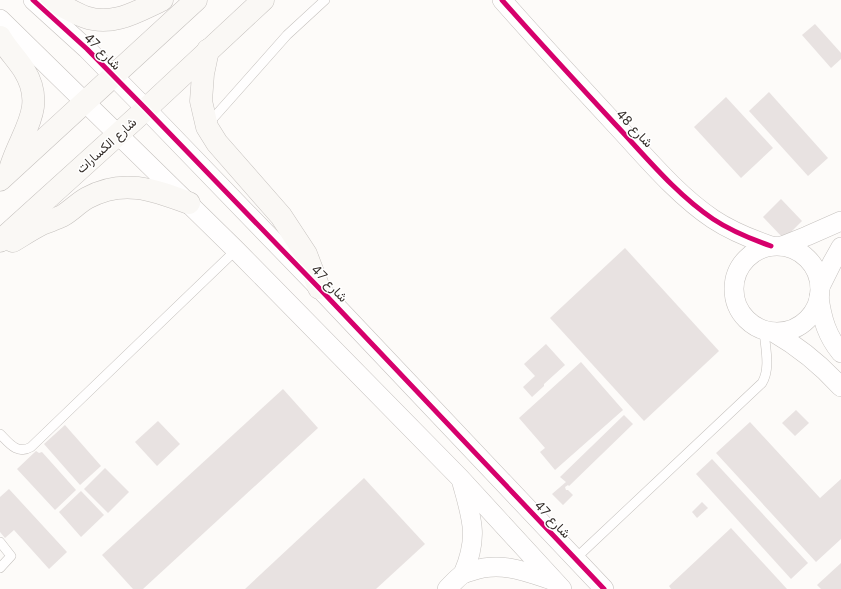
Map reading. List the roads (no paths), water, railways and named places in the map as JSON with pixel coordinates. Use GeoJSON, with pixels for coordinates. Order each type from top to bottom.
{"type":"FeatureCollection","features":[{"type":"Feature","properties":{"kind":"street","name":"شارع 47"},"geometry":{"type":"LineString","coordinates":[[33,0],[87,50],[146,109],[319,288],[604,589]]}},
{"type":"Feature","properties":{"kind":"street"},"geometry":{"type":"LineString","coordinates":[[52,0],[87,17],[104,21],[121,18],[162,0]]}},
{"type":"Feature","properties":{"kind":"street"},"geometry":{"type":"LineString","coordinates":[[5,176],[196,0]]}},
{"type":"Feature","properties":{"kind":"street","name":"شارع الكسارات"},"geometry":{"type":"LineString","coordinates":[[0,240],[119,134],[263,0]]}},
{"type":"Feature","properties":{"kind":"street","name":"شارع 48"},"geometry":{"type":"LineString","coordinates":[[502,0],[565,70],[676,188],[697,207],[714,220],[732,230],[776,246]]}},
{"type":"Feature","properties":{"kind":"street"},"geometry":{"type":"LineString","coordinates":[[0,19],[58,74],[236,250],[460,478],[559,586]]}},
{"type":"Feature","properties":{"kind":"street"},"geometry":{"type":"LineString","coordinates":[[0,37],[30,80],[33,94],[33,107],[30,120],[5,176]]}},
{"type":"Feature","properties":{"kind":"street"},"geometry":{"type":"LineString","coordinates":[[208,50],[203,74],[201,101],[207,125],[217,143],[281,216],[306,254],[319,288]]}},
{"type":"Feature","properties":{"kind":"street"},"geometry":{"type":"LineString","coordinates":[[0,248],[43,224],[62,216],[100,192],[114,188],[142,187],[189,203]]}},
{"type":"Feature","properties":{"kind":"street"},"geometry":{"type":"LineString","coordinates":[[841,221],[807,236],[761,249],[752,254],[744,261],[737,275],[734,290],[736,300],[743,314],[754,325],[797,347],[816,361],[841,387]]}},
{"type":"Feature","properties":{"kind":"street"},"geometry":{"type":"LineString","coordinates":[[776,246],[796,250],[809,259],[815,268],[819,277],[822,314],[826,330],[841,353]]}},
{"type":"Feature","properties":{"kind":"street"},"geometry":{"type":"LineString","coordinates":[[768,331],[784,332],[794,329],[803,324],[811,316],[816,308],[820,292],[832,263],[841,247]]}},
{"type":"Feature","properties":{"kind":"street"},"geometry":{"type":"LineString","coordinates":[[447,589],[463,574],[473,545],[471,514],[460,478]]}},
{"type":"Feature","properties":{"kind":"street"},"geometry":{"type":"LineString","coordinates":[[463,574],[493,566],[509,567],[524,570],[559,586]]}},
{"type":"Feature","properties":{"kind":"lane"},"geometry":{"type":"LineString","coordinates":[[207,125],[287,35],[325,0]]}},
{"type":"Feature","properties":{"kind":"lane"},"geometry":{"type":"LineString","coordinates":[[0,434],[18,450],[22,451],[31,447],[236,250]]}},
{"type":"Feature","properties":{"kind":"lane"},"geometry":{"type":"LineString","coordinates":[[575,559],[762,383],[766,376],[768,331]]}},
{"type":"Feature","properties":{"kind":"lane"},"geometry":{"type":"LineString","coordinates":[[0,542],[11,556],[0,568]]}}]}
